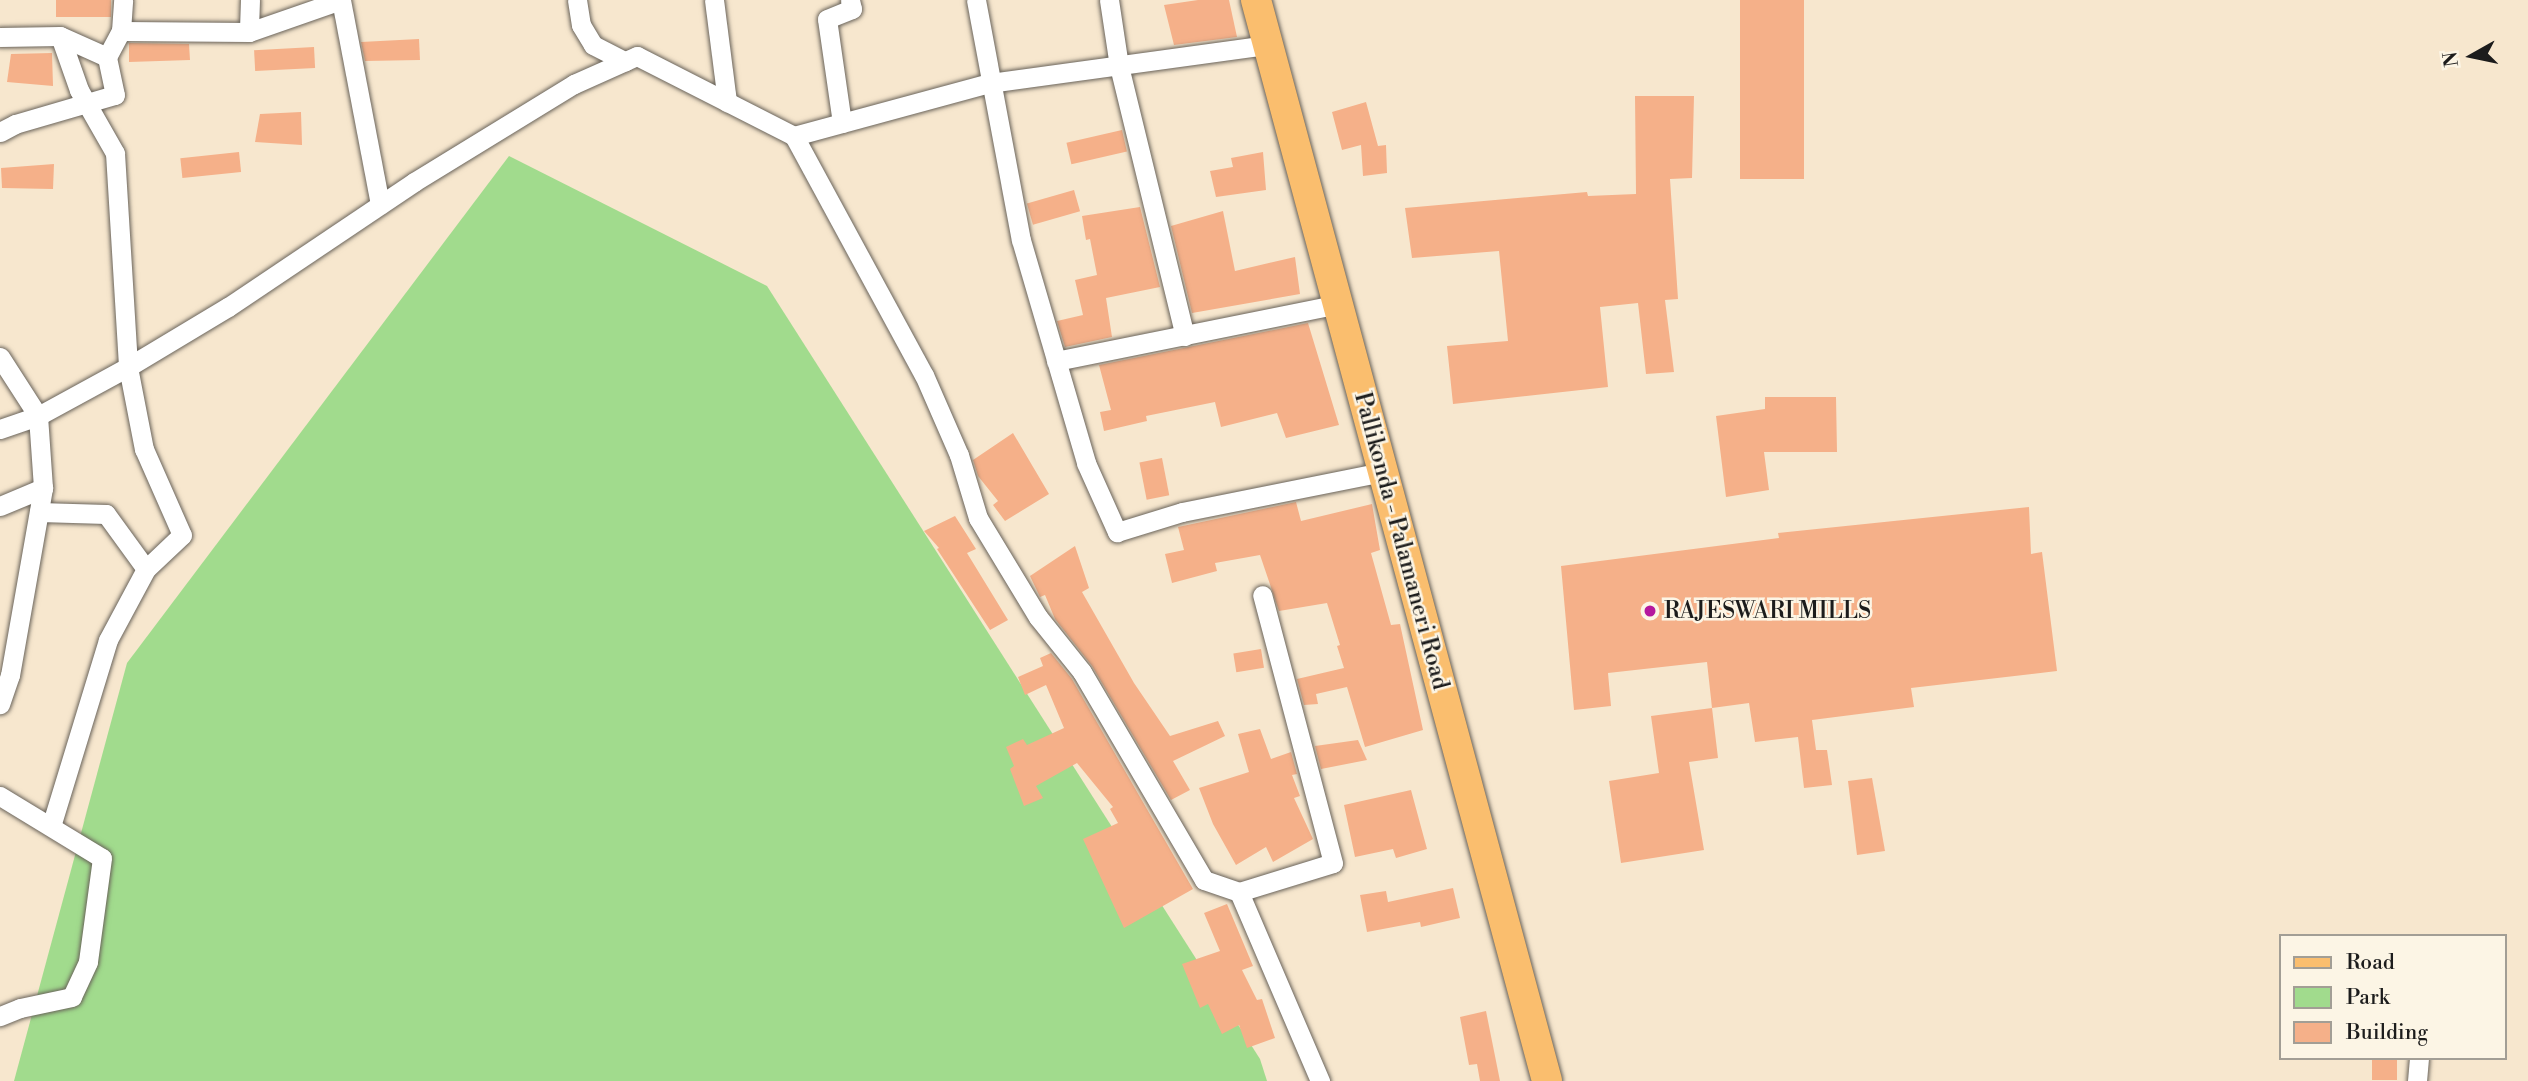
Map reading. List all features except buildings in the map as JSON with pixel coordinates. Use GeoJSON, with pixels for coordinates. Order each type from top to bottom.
{"type":"FeatureCollection","features":[{"type":"Feature","properties":{"kind":"main road","name":"Pallikonda - Palamaneri Road"},"geometry":{"type":"LineString","coordinates":[[1256,0],[1547,1081]]}},
{"type":"Feature","properties":{"kind":"street"},"geometry":{"type":"LineString","coordinates":[[0,132],[15,124],[85,101],[115,95],[107,57],[121,31],[123,0]]}},
{"type":"Feature","properties":{"kind":"street"},"geometry":{"type":"LineString","coordinates":[[249,32],[250,0]]}},
{"type":"Feature","properties":{"kind":"street"},"geometry":{"type":"LineString","coordinates":[[121,31],[249,32],[341,0],[380,204]]}},
{"type":"Feature","properties":{"kind":"street"},"geometry":{"type":"LineString","coordinates":[[577,0],[581,24],[593,45],[625,61]]}},
{"type":"Feature","properties":{"kind":"street"},"geometry":{"type":"LineString","coordinates":[[714,0],[727,102]]}},
{"type":"Feature","properties":{"kind":"street"},"geometry":{"type":"LineString","coordinates":[[842,123],[827,19],[852,9],[850,0]]}},
{"type":"Feature","properties":{"kind":"street"},"geometry":{"type":"LineString","coordinates":[[976,0],[989,83],[1021,240],[1086,463],[1117,532],[1182,512],[1383,472]]}},
{"type":"Feature","properties":{"kind":"street"},"geometry":{"type":"LineString","coordinates":[[1109,0],[1119,66],[1185,336]]}},
{"type":"Feature","properties":{"kind":"street"},"geometry":{"type":"LineString","coordinates":[[0,37],[60,37],[107,57]]}},
{"type":"Feature","properties":{"kind":"street"},"geometry":{"type":"LineString","coordinates":[[51,826],[108,640],[146,569],[182,535],[144,449],[128,367],[116,153],[85,101],[60,37]]}},
{"type":"Feature","properties":{"kind":"street"},"geometry":{"type":"LineString","coordinates":[[794,136],[989,83],[1268,46]]}},
{"type":"Feature","properties":{"kind":"street"},"geometry":{"type":"LineString","coordinates":[[0,429],[38,416],[128,367],[228,307],[380,204],[574,84],[637,56],[794,136],[924,375],[960,455],[978,518],[1038,617],[1082,672],[1204,880],[1239,892],[1333,863],[1262,595]]}},
{"type":"Feature","properties":{"kind":"street"},"geometry":{"type":"LineString","coordinates":[[1056,361],[1338,304]]}},
{"type":"Feature","properties":{"kind":"street"},"geometry":{"type":"LineString","coordinates":[[0,357],[38,416],[43,488],[0,704]]}},
{"type":"Feature","properties":{"kind":"street"},"geometry":{"type":"LineString","coordinates":[[0,506],[43,488]]}},
{"type":"Feature","properties":{"kind":"street"},"geometry":{"type":"LineString","coordinates":[[39,512],[106,514],[146,569]]}},
{"type":"Feature","properties":{"kind":"street"},"geometry":{"type":"LineString","coordinates":[[0,796],[102,858],[88,962],[72,998],[20,1008],[0,1016]]}},
{"type":"Feature","properties":{"kind":"street"},"geometry":{"type":"LineString","coordinates":[[1239,892],[1320,1081]]}},
{"type":"Feature","properties":{"kind":"street"},"geometry":{"type":"LineString","coordinates":[[2417,1081],[2419,1060]]}},
{"type":"Feature","properties":{"kind":"green space"},"geometry":{"type":"Polygon","coordinates":[[[509,156],[767,286],[1260,1059],[1267,1081],[14,1081],[127,663],[509,156]]]}},
{"type":"Feature","properties":{"kind":"place","name":"RAJESWARI MILLS"},"geometry":{"type":"Point","coordinates":[1650,611]}}]}
